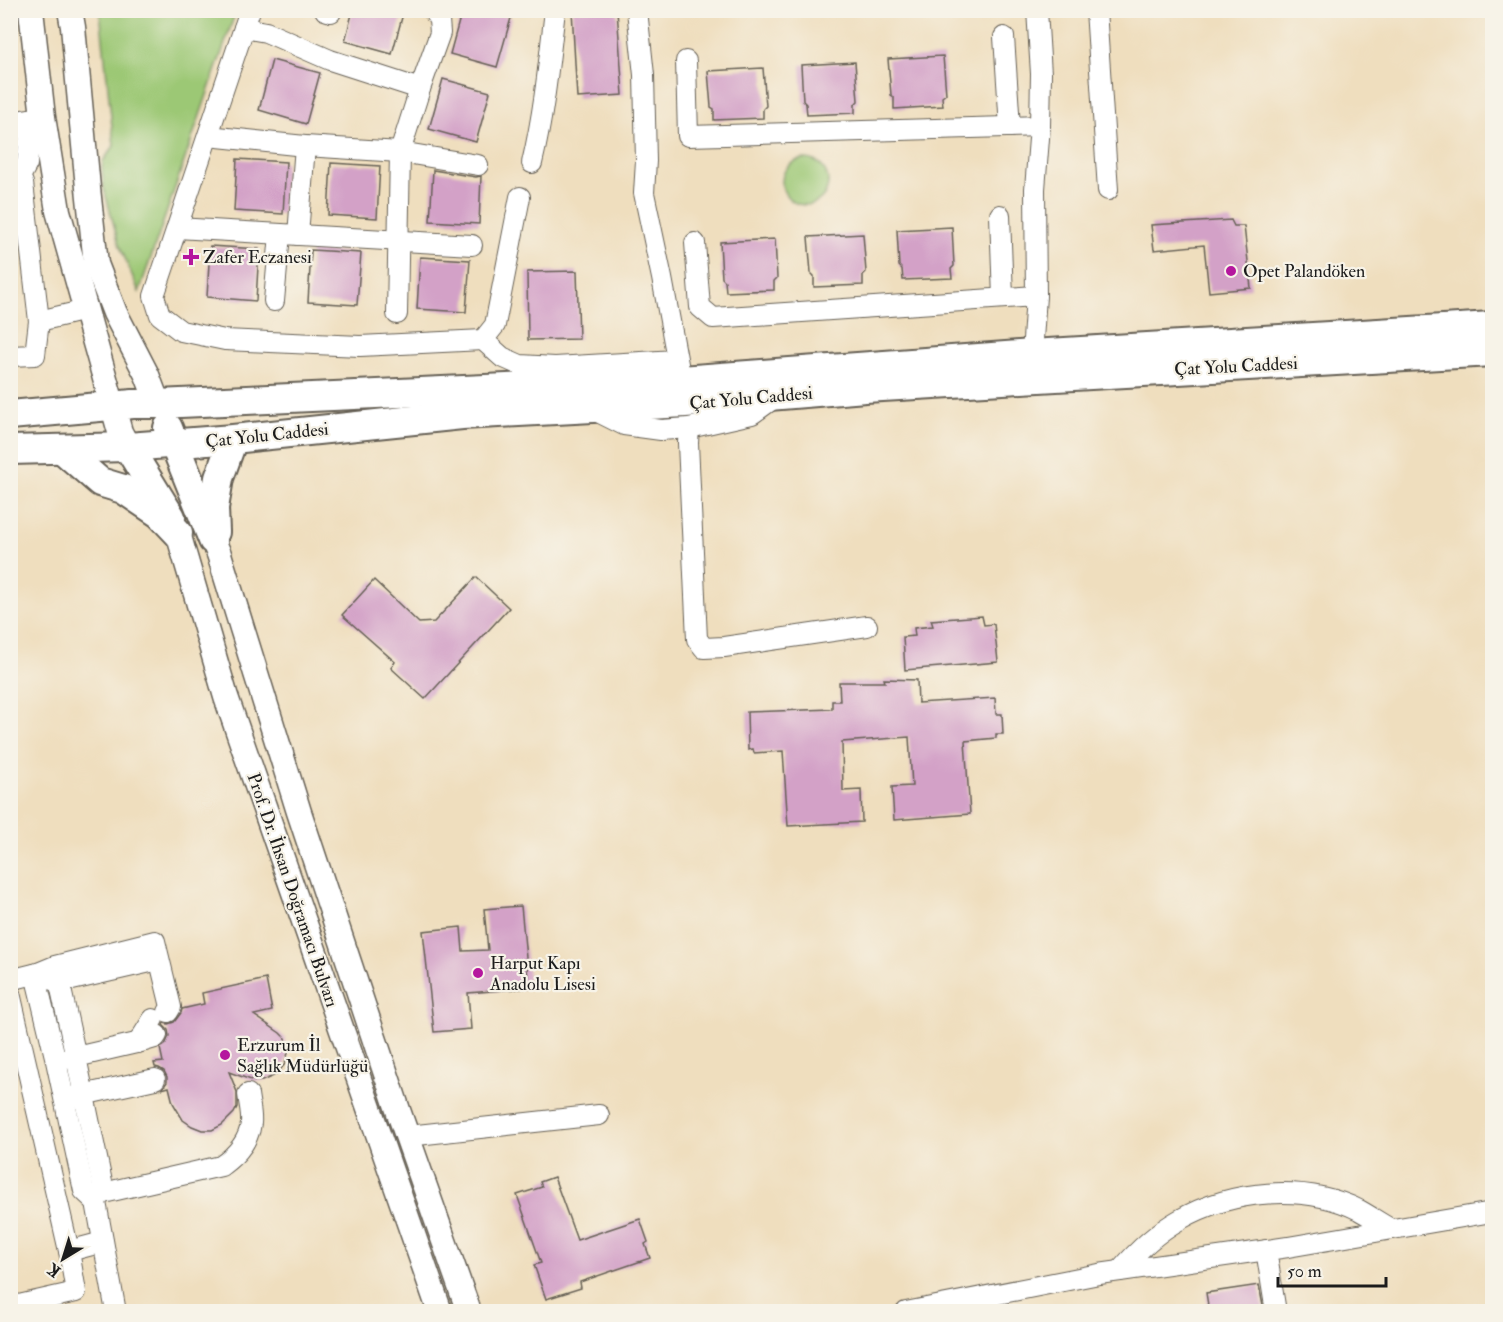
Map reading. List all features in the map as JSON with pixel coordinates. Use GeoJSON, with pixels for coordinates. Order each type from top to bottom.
{"type":"FeatureCollection","features":[{"type":"Feature","properties":{"kind":"highway","name":"Çat Yolu Caddesi"},"geometry":{"type":"LineString","coordinates":[[10,415],[133,404],[679,370],[1032,354],[1492,326]]}},
{"type":"Feature","properties":{"kind":"highway","name":"Çat Yolu Caddesi"},"geometry":{"type":"LineString","coordinates":[[10,450],[174,444],[462,415],[685,404],[876,387],[1492,352]]}},
{"type":"Feature","properties":{"kind":"highway"},"geometry":{"type":"LineString","coordinates":[[158,404],[213,540]]}},
{"type":"Feature","properties":{"kind":"highway"},"geometry":{"type":"LineString","coordinates":[[213,540],[216,529],[214,508],[219,478],[233,439]]}},
{"type":"Feature","properties":{"kind":"highway"},"geometry":{"type":"LineString","coordinates":[[128,447],[173,520],[178,533]]}},
{"type":"Feature","properties":{"kind":"highway"},"geometry":{"type":"LineString","coordinates":[[62,448],[100,482],[123,489],[160,514],[178,533]]}},
{"type":"Feature","properties":{"kind":"main road"},"geometry":{"type":"LineString","coordinates":[[31,10],[37,118],[58,211],[112,406],[120,432],[128,447]]}},
{"type":"Feature","properties":{"kind":"main road"},"geometry":{"type":"LineString","coordinates":[[70,10],[96,264],[115,313],[147,375],[158,404]]}},
{"type":"Feature","properties":{"kind":"main road","name":"Prof. Dr. İhsan Doğramacı Bulvarı"},"geometry":{"type":"LineString","coordinates":[[178,533],[226,697],[440,1311]]}},
{"type":"Feature","properties":{"kind":"main road","name":"Prof. Dr. İhsan Doğramacı Bulvarı"},"geometry":{"type":"LineString","coordinates":[[213,540],[302,823],[469,1311]]}},
{"type":"Feature","properties":{"kind":"street"},"geometry":{"type":"LineString","coordinates":[[397,314],[400,152],[440,33],[439,21],[433,10]]}},
{"type":"Feature","properties":{"kind":"street"},"geometry":{"type":"LineString","coordinates":[[532,163],[540,132],[555,10]]}},
{"type":"Feature","properties":{"kind":"street"},"geometry":{"type":"LineString","coordinates":[[420,89],[330,60],[266,32],[247,19],[154,296],[160,315],[181,331],[225,340],[360,346],[483,340],[502,357],[520,365],[679,370],[663,278],[644,193],[646,161],[644,75],[637,10]]}},
{"type":"Feature","properties":{"kind":"street"},"geometry":{"type":"LineString","coordinates":[[1032,354],[1036,296],[1035,189],[1041,74],[1037,10]]}},
{"type":"Feature","properties":{"kind":"street"},"geometry":{"type":"LineString","coordinates":[[1096,10],[1108,190]]}},
{"type":"Feature","properties":{"kind":"street"},"geometry":{"type":"LineString","coordinates":[[1004,37],[1010,127]]}},
{"type":"Feature","properties":{"kind":"street"},"geometry":{"type":"LineString","coordinates":[[686,61],[688,136],[1040,126]]}},
{"type":"Feature","properties":{"kind":"street"},"geometry":{"type":"LineString","coordinates":[[10,122],[37,118],[27,164],[16,172],[23,183],[39,321],[35,355],[10,356]]}},
{"type":"Feature","properties":{"kind":"street"},"geometry":{"type":"LineString","coordinates":[[208,136],[304,146],[400,152],[478,165]]}},
{"type":"Feature","properties":{"kind":"street"},"geometry":{"type":"LineString","coordinates":[[274,301],[289,235],[304,146]]}},
{"type":"Feature","properties":{"kind":"street"},"geometry":{"type":"LineString","coordinates":[[483,340],[495,326],[520,197]]}},
{"type":"Feature","properties":{"kind":"street"},"geometry":{"type":"LineString","coordinates":[[1000,215],[1003,298]]}},
{"type":"Feature","properties":{"kind":"street"},"geometry":{"type":"LineString","coordinates":[[177,228],[471,245]]}},
{"type":"Feature","properties":{"kind":"street"},"geometry":{"type":"LineString","coordinates":[[695,243],[700,307],[713,318],[1036,296]]}},
{"type":"Feature","properties":{"kind":"street"},"geometry":{"type":"LineString","coordinates":[[39,321],[86,310]]}},
{"type":"Feature","properties":{"kind":"street"},"geometry":{"type":"LineString","coordinates":[[590,408],[624,425],[661,430],[689,428],[752,414],[778,395]]}},
{"type":"Feature","properties":{"kind":"street"},"geometry":{"type":"LineString","coordinates":[[689,428],[698,639],[704,648],[867,626]]}},
{"type":"Feature","properties":{"kind":"street"},"geometry":{"type":"LineString","coordinates":[[10,980],[157,950],[160,1015],[155,1038],[56,1061]]}},
{"type":"Feature","properties":{"kind":"street"},"geometry":{"type":"LineString","coordinates":[[47,974],[76,1057],[103,1187],[97,1198],[116,1311]]}},
{"type":"Feature","properties":{"kind":"street"},"geometry":{"type":"LineString","coordinates":[[47,974],[56,1061],[84,1191],[97,1198],[221,1166],[236,1153],[246,1138],[251,1122],[248,1094]]}},
{"type":"Feature","properties":{"kind":"street"},"geometry":{"type":"LineString","coordinates":[[10,993],[69,1251],[76,1292],[10,1307]]}},
{"type":"Feature","properties":{"kind":"street"},"geometry":{"type":"LineString","coordinates":[[64,1099],[155,1079]]}},
{"type":"Feature","properties":{"kind":"street"},"geometry":{"type":"LineString","coordinates":[[408,1136],[599,1115]]}},
{"type":"Feature","properties":{"kind":"street"},"geometry":{"type":"LineString","coordinates":[[1120,1271],[1151,1239],[1179,1220],[1219,1203],[1248,1196],[1281,1194],[1317,1197],[1360,1211],[1390,1229]]}},
{"type":"Feature","properties":{"kind":"street"},"geometry":{"type":"LineString","coordinates":[[906,1311],[1099,1274],[1266,1250],[1492,1212]]}},
{"type":"Feature","properties":{"kind":"street"},"geometry":{"type":"LineString","coordinates":[[69,1251],[103,1242]]}},
{"type":"Feature","properties":{"kind":"street"},"geometry":{"type":"LineString","coordinates":[[1266,1250],[1276,1311]]}},
{"type":"Feature","properties":{"kind":"green space"},"geometry":{"type":"Polygon","coordinates":[[[100,11],[236,11],[139,292],[119,244],[104,189],[103,161],[114,146],[100,11]]]}},
{"type":"Feature","properties":{"kind":"green space"},"geometry":{"type":"Polygon","coordinates":[[[805,159],[821,166],[828,182],[821,198],[805,205],[789,198],[782,182],[789,166],[805,159]]]}},
{"type":"Feature","properties":{"kind":"building"},"geometry":{"type":"Polygon","coordinates":[[[353,10],[404,10],[392,54],[345,41],[353,10]]]}},
{"type":"Feature","properties":{"kind":"building"},"geometry":{"type":"Polygon","coordinates":[[[462,10],[486,10],[511,18],[497,67],[450,54],[462,10]]]}},
{"type":"Feature","properties":{"kind":"building"},"geometry":{"type":"Polygon","coordinates":[[[572,10],[617,10],[623,95],[577,98],[572,10]]]}},
{"type":"Feature","properties":{"kind":"building"},"geometry":{"type":"Polygon","coordinates":[[[943,56],[946,94],[942,97],[943,106],[894,109],[888,59],[943,56]]]}},
{"type":"Feature","properties":{"kind":"building"},"geometry":{"type":"Polygon","coordinates":[[[272,60],[320,73],[306,124],[259,110],[272,60]]]}},
{"type":"Feature","properties":{"kind":"building"},"geometry":{"type":"Polygon","coordinates":[[[855,62],[858,101],[855,104],[855,113],[807,115],[806,104],[803,101],[801,65],[855,62]]]}},
{"type":"Feature","properties":{"kind":"building"},"geometry":{"type":"Polygon","coordinates":[[[763,68],[766,106],[763,109],[763,118],[714,120],[708,71],[763,68]]]}},
{"type":"Feature","properties":{"kind":"building"},"geometry":{"type":"Polygon","coordinates":[[[443,79],[490,92],[476,142],[429,129],[443,79]]]}},
{"type":"Feature","properties":{"kind":"building"},"geometry":{"type":"Polygon","coordinates":[[[237,159],[286,162],[283,214],[234,211],[237,159]]]}},
{"type":"Feature","properties":{"kind":"building"},"geometry":{"type":"Polygon","coordinates":[[[331,163],[380,166],[377,218],[328,215],[331,163]]]}},
{"type":"Feature","properties":{"kind":"building"},"geometry":{"type":"Polygon","coordinates":[[[433,170],[481,176],[479,224],[430,221],[433,170]]]}},
{"type":"Feature","properties":{"kind":"building"},"geometry":{"type":"Polygon","coordinates":[[[1231,220],[1234,226],[1244,226],[1251,288],[1209,292],[1204,245],[1154,250],[1151,225],[1231,220]]]}},
{"type":"Feature","properties":{"kind":"building"},"geometry":{"type":"Polygon","coordinates":[[[952,227],[954,266],[951,269],[952,278],[903,280],[902,269],[899,266],[897,230],[952,227]]]}},
{"type":"Feature","properties":{"kind":"building"},"geometry":{"type":"Polygon","coordinates":[[[863,234],[866,272],[863,275],[863,285],[814,287],[808,237],[863,234]]]}},
{"type":"Feature","properties":{"kind":"building"},"geometry":{"type":"Polygon","coordinates":[[[775,239],[777,278],[774,281],[774,290],[726,292],[725,281],[722,278],[720,242],[775,239]]]}},
{"type":"Feature","properties":{"kind":"building"},"geometry":{"type":"Polygon","coordinates":[[[210,246],[259,249],[256,301],[207,297],[210,246]]]}},
{"type":"Feature","properties":{"kind":"building"},"geometry":{"type":"Polygon","coordinates":[[[311,250],[361,253],[357,305],[308,302],[311,250]]]}},
{"type":"Feature","properties":{"kind":"building"},"geometry":{"type":"Polygon","coordinates":[[[420,257],[470,260],[466,312],[417,309],[420,257]]]}},
{"type":"Feature","properties":{"kind":"building"},"geometry":{"type":"Polygon","coordinates":[[[577,271],[579,339],[528,340],[527,272],[577,271]]]}},
{"type":"Feature","properties":{"kind":"building"},"geometry":{"type":"Polygon","coordinates":[[[476,577],[509,608],[425,699],[391,668],[395,662],[342,615],[374,580],[419,623],[434,622],[476,577]]]}},
{"type":"Feature","properties":{"kind":"building"},"geometry":{"type":"Polygon","coordinates":[[[982,616],[984,625],[994,624],[998,662],[905,670],[903,637],[915,636],[914,628],[933,626],[931,620],[982,616]]]}},
{"type":"Feature","properties":{"kind":"building"},"geometry":{"type":"Polygon","coordinates":[[[884,679],[917,680],[918,703],[995,698],[996,714],[1002,714],[1003,734],[996,734],[996,738],[965,741],[970,814],[894,820],[892,787],[912,786],[909,737],[842,742],[843,791],[861,790],[862,822],[788,826],[783,751],[754,753],[753,749],[748,750],[747,712],[832,709],[832,701],[840,701],[839,682],[885,682],[884,679]]]}},
{"type":"Feature","properties":{"kind":"building","name":"Harput Kapı Anadolu Lisesi"},"geometry":{"type":"Polygon","coordinates":[[[521,906],[529,988],[468,993],[471,1029],[434,1032],[423,931],[461,927],[463,951],[488,950],[484,909],[521,906]]]}},
{"type":"Feature","properties":{"kind":"building","name":"Erzurum İl Sağlık Müdürlüğü"},"geometry":{"type":"Polygon","coordinates":[[[266,979],[272,1011],[254,1015],[285,1038],[288,1053],[285,1064],[276,1075],[262,1081],[254,1081],[229,1072],[237,1092],[237,1107],[234,1113],[222,1125],[212,1130],[202,1130],[192,1126],[183,1120],[173,1103],[169,1087],[162,1089],[167,1082],[167,1077],[164,1071],[155,1067],[154,1063],[163,1062],[160,1048],[165,1045],[169,1036],[164,1023],[174,1022],[182,1009],[204,1004],[202,993],[266,979]]]}},
{"type":"Feature","properties":{"kind":"building"},"geometry":{"type":"Polygon","coordinates":[[[554,1177],[577,1240],[640,1219],[648,1242],[645,1244],[650,1258],[580,1282],[581,1288],[546,1299],[534,1265],[541,1263],[517,1195],[542,1187],[540,1182],[554,1177]]]}},
{"type":"Feature","properties":{"kind":"building"},"geometry":{"type":"Polygon","coordinates":[[[1259,1285],[1264,1311],[1209,1311],[1206,1293],[1259,1285]]]}},
{"type":"Feature","properties":{"kind":"place","name":"Zafer Eczanesi"},"geometry":{"type":"Point","coordinates":[191,257]}},
{"type":"Feature","properties":{"kind":"place","name":"Opet Palandöken"},"geometry":{"type":"Point","coordinates":[1231,271]}},
{"type":"Feature","properties":{"kind":"place","name":"Harput Kapı Anadolu Lisesi"},"geometry":{"type":"Point","coordinates":[478,973]}},
{"type":"Feature","properties":{"kind":"place","name":"Erzurum İl Sağlık Müdürlüğü"},"geometry":{"type":"Point","coordinates":[225,1055]}}]}
